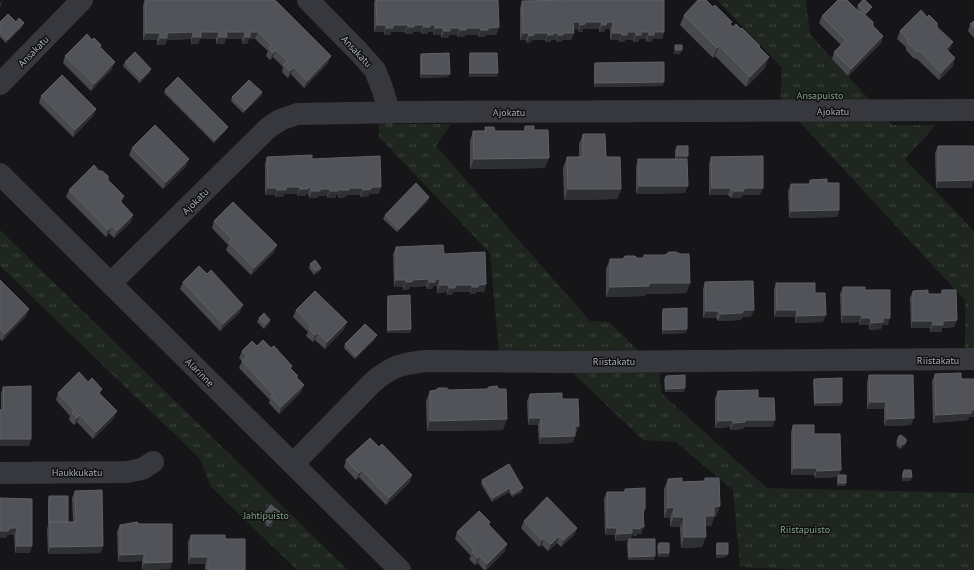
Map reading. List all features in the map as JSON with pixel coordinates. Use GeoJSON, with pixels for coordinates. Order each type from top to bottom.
{"type":"FeatureCollection","features":[{"type":"Feature","properties":{"kind":"street","name":"Ansakatu"},"geometry":{"type":"LineString","coordinates":[[0,84],[82,0]]}},
{"type":"Feature","properties":{"kind":"street","name":"Ansakatu"},"geometry":{"type":"LineString","coordinates":[[308,0],[375,70],[390,113]]}},
{"type":"Feature","properties":{"kind":"street","name":"Ajokatu"},"geometry":{"type":"LineString","coordinates":[[111,283],[268,128],[280,120],[297,114],[974,110]]}},
{"type":"Feature","properties":{"kind":"street","name":"Alarinne"},"geometry":{"type":"LineString","coordinates":[[0,174],[400,570]]}},
{"type":"Feature","properties":{"kind":"street","name":"Riistakatu"},"geometry":{"type":"LineString","coordinates":[[293,464],[373,382],[387,370],[407,363],[425,361],[573,362],[974,360]]}},
{"type":"Feature","properties":{"kind":"street","name":"Haukkukatu"},"geometry":{"type":"LineString","coordinates":[[0,472],[127,472],[142,469],[152,462]]}},
{"type":"Feature","properties":{"kind":"green space","name":"Ansapuisto"},"geometry":{"type":"Polygon","coordinates":[[[717,0],[806,0],[810,34],[892,125],[936,125],[905,159],[974,231],[974,351],[965,350],[965,300],[780,101],[782,68],[717,0]]]}},
{"type":"Feature","properties":{"kind":"green space","name":"Riistapuisto"},"geometry":{"type":"Polygon","coordinates":[[[379,124],[451,124],[436,146],[590,321],[609,322],[659,370],[662,394],[767,488],[974,493],[974,570],[800,570],[740,567],[733,490],[676,442],[643,440],[551,352],[499,352],[490,253],[379,137],[379,124]]]}},
{"type":"Feature","properties":{"kind":"green space","name":"Jahtipuisto"},"geometry":{"type":"Polygon","coordinates":[[[0,230],[348,570],[297,570],[211,487],[200,459],[0,266],[0,230]]]}},
{"type":"Feature","properties":{"kind":"building"},"geometry":{"type":"Polygon","coordinates":[[[145,0],[275,0],[331,56],[307,81],[294,67],[290,71],[284,65],[287,61],[276,50],[273,53],[269,48],[272,46],[258,32],[250,32],[250,37],[245,37],[245,32],[226,32],[227,37],[219,37],[219,32],[201,32],[201,37],[193,37],[193,32],[167,33],[167,38],[160,38],[160,33],[146,33],[145,0]]]}},
{"type":"Feature","properties":{"kind":"building"},"geometry":{"type":"Polygon","coordinates":[[[376,0],[498,0],[499,27],[488,28],[488,30],[481,30],[481,28],[466,28],[466,30],[460,30],[460,28],[450,28],[450,31],[444,31],[443,28],[435,28],[435,25],[430,25],[430,27],[414,25],[414,27],[408,27],[408,25],[393,25],[393,28],[386,28],[386,25],[377,25],[376,0]]]}},
{"type":"Feature","properties":{"kind":"building"},"geometry":{"type":"Polygon","coordinates":[[[664,0],[664,32],[654,32],[654,35],[649,35],[649,32],[641,32],[641,35],[636,35],[636,32],[627,32],[627,35],[622,35],[622,33],[613,33],[613,22],[607,22],[606,25],[602,25],[601,22],[585,22],[585,24],[580,25],[580,22],[573,22],[574,33],[563,33],[563,35],[558,35],[558,33],[553,33],[553,35],[548,35],[548,33],[534,33],[534,35],[529,36],[529,33],[523,33],[522,1],[664,0]]]}},
{"type":"Feature","properties":{"kind":"building"},"geometry":{"type":"Polygon","coordinates":[[[698,0],[706,0],[713,7],[715,5],[732,22],[730,24],[733,27],[736,24],[741,29],[742,28],[769,57],[750,77],[719,46],[717,48],[684,15],[698,0]]]}},
{"type":"Feature","properties":{"kind":"building"},"geometry":{"type":"Polygon","coordinates":[[[838,0],[847,0],[858,11],[862,12],[873,22],[873,26],[883,36],[851,69],[834,52],[846,40],[822,16],[838,0]]]}},
{"type":"Feature","properties":{"kind":"building"},"geometry":{"type":"Polygon","coordinates":[[[865,0],[872,7],[866,13],[858,5],[865,0]]]}},
{"type":"Feature","properties":{"kind":"building"},"geometry":{"type":"Polygon","coordinates":[[[921,10],[927,17],[929,15],[937,23],[937,27],[953,42],[946,49],[955,58],[941,73],[920,51],[916,51],[908,43],[908,40],[900,31],[921,10]]]}},
{"type":"Feature","properties":{"kind":"building"},"geometry":{"type":"Polygon","coordinates":[[[8,14],[16,22],[19,18],[24,23],[7,40],[0,33],[0,22],[8,14]]]}},
{"type":"Feature","properties":{"kind":"building"},"geometry":{"type":"Polygon","coordinates":[[[974,21],[974,28],[970,24],[974,21]]]}},
{"type":"Feature","properties":{"kind":"building"},"geometry":{"type":"Polygon","coordinates":[[[87,34],[92,40],[94,38],[101,45],[100,47],[115,62],[94,84],[65,56],[87,34]]]}},
{"type":"Feature","properties":{"kind":"building"},"geometry":{"type":"Polygon","coordinates":[[[675,45],[682,45],[682,50],[675,50],[675,45]]]}},
{"type":"Feature","properties":{"kind":"building"},"geometry":{"type":"Polygon","coordinates":[[[135,52],[151,69],[141,79],[125,62],[135,52]]]}},
{"type":"Feature","properties":{"kind":"building"},"geometry":{"type":"Polygon","coordinates":[[[449,53],[450,74],[422,74],[421,54],[449,53]]]}},
{"type":"Feature","properties":{"kind":"building"},"geometry":{"type":"Polygon","coordinates":[[[470,53],[497,53],[498,73],[470,73],[470,53]]]}},
{"type":"Feature","properties":{"kind":"building"},"geometry":{"type":"Polygon","coordinates":[[[664,62],[664,82],[595,83],[595,63],[664,62]]]}},
{"type":"Feature","properties":{"kind":"building"},"geometry":{"type":"Polygon","coordinates":[[[62,75],[96,109],[75,130],[41,96],[62,75]]]}},
{"type":"Feature","properties":{"kind":"building"},"geometry":{"type":"Polygon","coordinates":[[[178,77],[228,127],[215,140],[165,90],[178,77]]]}},
{"type":"Feature","properties":{"kind":"building"},"geometry":{"type":"Polygon","coordinates":[[[249,80],[262,92],[245,110],[232,97],[249,80]]]}},
{"type":"Feature","properties":{"kind":"building"},"geometry":{"type":"Polygon","coordinates":[[[155,125],[189,159],[166,182],[132,148],[155,125]]]}},
{"type":"Feature","properties":{"kind":"building"},"geometry":{"type":"Polygon","coordinates":[[[525,126],[534,126],[534,130],[548,130],[549,158],[474,159],[473,131],[486,131],[485,127],[494,127],[495,131],[525,131],[525,126]]]}},
{"type":"Feature","properties":{"kind":"building"},"geometry":{"type":"Polygon","coordinates":[[[583,134],[605,134],[606,157],[620,157],[621,189],[568,189],[567,157],[583,157],[583,134]]]}},
{"type":"Feature","properties":{"kind":"building"},"geometry":{"type":"Polygon","coordinates":[[[677,146],[688,146],[688,156],[677,156],[677,146]]]}},
{"type":"Feature","properties":{"kind":"building"},"geometry":{"type":"Polygon","coordinates":[[[938,146],[974,146],[974,180],[938,181],[938,146]]]}},
{"type":"Feature","properties":{"kind":"building"},"geometry":{"type":"Polygon","coordinates":[[[312,155],[312,159],[380,156],[381,187],[371,187],[371,189],[363,190],[363,188],[349,188],[349,190],[340,190],[340,188],[338,188],[338,191],[320,189],[320,191],[312,191],[310,187],[308,187],[308,189],[300,189],[300,187],[286,187],[286,190],[268,188],[267,157],[312,155]]]}},
{"type":"Feature","properties":{"kind":"building"},"geometry":{"type":"Polygon","coordinates":[[[763,156],[763,188],[745,188],[743,191],[734,191],[730,188],[712,188],[711,157],[763,156]]]}},
{"type":"Feature","properties":{"kind":"building"},"geometry":{"type":"Polygon","coordinates":[[[638,159],[687,159],[688,186],[639,186],[638,159]]]}},
{"type":"Feature","properties":{"kind":"building"},"geometry":{"type":"Polygon","coordinates":[[[94,165],[99,171],[102,171],[108,176],[108,180],[124,196],[120,201],[133,215],[117,231],[112,226],[108,230],[69,190],[94,165]]]}},
{"type":"Feature","properties":{"kind":"building"},"geometry":{"type":"Polygon","coordinates":[[[827,179],[827,183],[839,183],[839,210],[791,211],[791,184],[810,184],[810,180],[827,179]]]}},
{"type":"Feature","properties":{"kind":"building"},"geometry":{"type":"Polygon","coordinates":[[[416,183],[429,197],[399,229],[385,215],[416,183]]]}},
{"type":"Feature","properties":{"kind":"building"},"geometry":{"type":"Polygon","coordinates":[[[233,202],[277,245],[254,268],[229,243],[232,239],[214,221],[233,202]]]}},
{"type":"Feature","properties":{"kind":"building"},"geometry":{"type":"Polygon","coordinates":[[[443,245],[444,254],[485,252],[486,284],[478,285],[478,287],[472,287],[472,285],[455,285],[455,288],[449,288],[449,285],[440,285],[440,279],[435,279],[435,282],[429,282],[429,279],[412,280],[412,282],[406,282],[406,280],[396,280],[396,247],[443,245]]]}},
{"type":"Feature","properties":{"kind":"building"},"geometry":{"type":"Polygon","coordinates":[[[669,252],[689,254],[690,283],[649,283],[649,286],[610,287],[610,259],[623,259],[625,256],[644,258],[644,255],[665,255],[669,252]]]}},
{"type":"Feature","properties":{"kind":"building"},"geometry":{"type":"Polygon","coordinates":[[[315,260],[321,268],[316,271],[310,264],[315,260]]]}},
{"type":"Feature","properties":{"kind":"building"},"geometry":{"type":"Polygon","coordinates":[[[199,266],[207,274],[211,270],[243,305],[223,324],[183,282],[199,266]]]}},
{"type":"Feature","properties":{"kind":"building"},"geometry":{"type":"Polygon","coordinates":[[[0,280],[29,309],[5,334],[0,329],[0,280]]]}},
{"type":"Feature","properties":{"kind":"building"},"geometry":{"type":"Polygon","coordinates":[[[753,281],[754,310],[745,310],[742,313],[721,314],[718,311],[706,311],[705,282],[753,281]]]}},
{"type":"Feature","properties":{"kind":"building"},"geometry":{"type":"Polygon","coordinates":[[[776,283],[815,283],[815,293],[825,293],[826,315],[797,316],[797,310],[777,310],[776,283]]]}},
{"type":"Feature","properties":{"kind":"building"},"geometry":{"type":"Polygon","coordinates":[[[843,287],[865,287],[865,290],[890,290],[890,318],[883,318],[883,322],[871,323],[871,318],[862,318],[862,315],[843,315],[843,287]]]}},
{"type":"Feature","properties":{"kind":"building"},"geometry":{"type":"Polygon","coordinates":[[[928,290],[928,294],[942,294],[942,290],[956,290],[957,320],[943,321],[943,325],[933,325],[933,321],[913,321],[913,291],[928,290]]]}},
{"type":"Feature","properties":{"kind":"building"},"geometry":{"type":"Polygon","coordinates":[[[315,291],[347,322],[327,342],[318,333],[315,335],[309,329],[311,326],[296,310],[315,291]]]}},
{"type":"Feature","properties":{"kind":"building"},"geometry":{"type":"Polygon","coordinates":[[[410,295],[411,329],[388,330],[388,296],[410,295]]]}},
{"type":"Feature","properties":{"kind":"building"},"geometry":{"type":"Polygon","coordinates":[[[687,308],[687,329],[663,330],[663,309],[687,308]]]}},
{"type":"Feature","properties":{"kind":"building"},"geometry":{"type":"Polygon","coordinates":[[[264,313],[270,320],[265,325],[259,318],[264,313]]]}},
{"type":"Feature","properties":{"kind":"building"},"geometry":{"type":"Polygon","coordinates":[[[365,324],[377,335],[356,356],[345,344],[365,324]]]}},
{"type":"Feature","properties":{"kind":"building"},"geometry":{"type":"Polygon","coordinates":[[[263,340],[271,348],[274,346],[292,366],[290,368],[304,385],[281,407],[271,396],[273,394],[242,361],[247,356],[242,351],[252,341],[257,346],[263,340]]]}},
{"type":"Feature","properties":{"kind":"building"},"geometry":{"type":"Polygon","coordinates":[[[79,372],[88,382],[92,378],[102,389],[99,393],[117,411],[96,432],[80,415],[77,418],[72,413],[74,410],[58,393],[79,372]]]}},
{"type":"Feature","properties":{"kind":"building"},"geometry":{"type":"Polygon","coordinates":[[[961,373],[961,379],[974,379],[974,410],[971,410],[971,413],[936,415],[935,374],[961,373]]]}},
{"type":"Feature","properties":{"kind":"building"},"geometry":{"type":"Polygon","coordinates":[[[685,375],[685,388],[666,389],[666,376],[685,375]]]}},
{"type":"Feature","properties":{"kind":"building"},"geometry":{"type":"Polygon","coordinates":[[[869,375],[913,375],[914,418],[887,419],[886,402],[870,402],[869,375]]]}},
{"type":"Feature","properties":{"kind":"building"},"geometry":{"type":"Polygon","coordinates":[[[842,378],[842,402],[815,403],[814,379],[842,378]]]}},
{"type":"Feature","properties":{"kind":"building"},"geometry":{"type":"Polygon","coordinates":[[[31,386],[31,439],[0,439],[0,410],[4,410],[3,387],[31,386]]]}},
{"type":"Feature","properties":{"kind":"building"},"geometry":{"type":"Polygon","coordinates":[[[497,386],[499,389],[506,389],[507,419],[430,421],[430,391],[438,388],[447,388],[449,390],[487,389],[489,387],[497,386]]]}},
{"type":"Feature","properties":{"kind":"building"},"geometry":{"type":"Polygon","coordinates":[[[758,390],[758,398],[774,398],[775,420],[745,420],[745,422],[733,423],[733,420],[718,421],[718,391],[758,390]]]}},
{"type":"Feature","properties":{"kind":"building"},"geometry":{"type":"Polygon","coordinates":[[[562,393],[562,399],[578,399],[579,426],[575,426],[575,436],[541,437],[541,418],[530,418],[530,394],[562,393]]]}},
{"type":"Feature","properties":{"kind":"building"},"geometry":{"type":"Polygon","coordinates":[[[793,425],[814,425],[814,434],[840,434],[841,470],[817,471],[817,468],[794,468],[793,425]]]}},
{"type":"Feature","properties":{"kind":"building"},"geometry":{"type":"Polygon","coordinates":[[[901,435],[906,439],[906,442],[902,445],[897,442],[899,436],[901,435]]]}},
{"type":"Feature","properties":{"kind":"building"},"geometry":{"type":"Polygon","coordinates":[[[370,438],[379,447],[382,444],[412,475],[389,498],[362,470],[359,473],[346,460],[370,438]]]}},
{"type":"Feature","properties":{"kind":"building"},"geometry":{"type":"Polygon","coordinates":[[[509,464],[523,488],[513,494],[510,488],[493,498],[482,480],[509,464]]]}},
{"type":"Feature","properties":{"kind":"building"},"geometry":{"type":"Polygon","coordinates":[[[904,470],[911,470],[912,477],[903,477],[904,470]]]}},
{"type":"Feature","properties":{"kind":"building"},"geometry":{"type":"Polygon","coordinates":[[[838,475],[846,475],[846,483],[839,483],[838,475]]]}},
{"type":"Feature","properties":{"kind":"building"},"geometry":{"type":"Polygon","coordinates":[[[682,478],[682,482],[705,481],[705,478],[719,478],[720,506],[714,507],[714,516],[705,516],[706,537],[684,537],[684,517],[674,517],[674,507],[668,508],[668,479],[682,478]]]}},
{"type":"Feature","properties":{"kind":"building"},"geometry":{"type":"Polygon","coordinates":[[[645,488],[645,509],[643,510],[644,527],[640,527],[640,529],[632,528],[632,533],[617,534],[617,528],[607,528],[607,492],[625,492],[625,489],[645,488]]]}},
{"type":"Feature","properties":{"kind":"building"},"geometry":{"type":"Polygon","coordinates":[[[102,490],[103,546],[50,547],[50,522],[76,522],[75,491],[102,490]]]}},
{"type":"Feature","properties":{"kind":"building"},"geometry":{"type":"Polygon","coordinates":[[[49,496],[68,496],[68,522],[50,522],[49,524],[49,496]]]}},
{"type":"Feature","properties":{"kind":"building"},"geometry":{"type":"Polygon","coordinates":[[[547,497],[577,528],[564,540],[559,536],[551,544],[544,538],[542,540],[524,521],[547,497]]]}},
{"type":"Feature","properties":{"kind":"building"},"geometry":{"type":"Polygon","coordinates":[[[0,498],[32,499],[32,546],[17,546],[17,528],[10,528],[8,531],[0,531],[0,498]]]}},
{"type":"Feature","properties":{"kind":"building"},"geometry":{"type":"Polygon","coordinates":[[[271,505],[280,512],[270,523],[262,516],[271,505]]]}},
{"type":"Feature","properties":{"kind":"building"},"geometry":{"type":"Polygon","coordinates":[[[479,511],[490,522],[488,524],[507,544],[487,564],[480,556],[478,558],[472,552],[474,550],[457,532],[479,511]]]}},
{"type":"Feature","properties":{"kind":"building"},"geometry":{"type":"Polygon","coordinates":[[[137,522],[139,524],[172,524],[172,562],[144,563],[144,554],[120,555],[120,525],[137,522]]]}},
{"type":"Feature","properties":{"kind":"building"},"geometry":{"type":"Polygon","coordinates":[[[191,535],[225,535],[225,539],[245,539],[245,570],[208,570],[208,557],[191,557],[191,535]]]}},
{"type":"Feature","properties":{"kind":"building"},"geometry":{"type":"Polygon","coordinates":[[[629,539],[655,539],[655,556],[629,557],[629,539]]]}},
{"type":"Feature","properties":{"kind":"building"},"geometry":{"type":"Polygon","coordinates":[[[659,543],[669,543],[669,553],[659,553],[659,543]]]}},
{"type":"Feature","properties":{"kind":"building"},"geometry":{"type":"Polygon","coordinates":[[[717,543],[728,543],[728,554],[717,554],[717,543]]]}}]}
